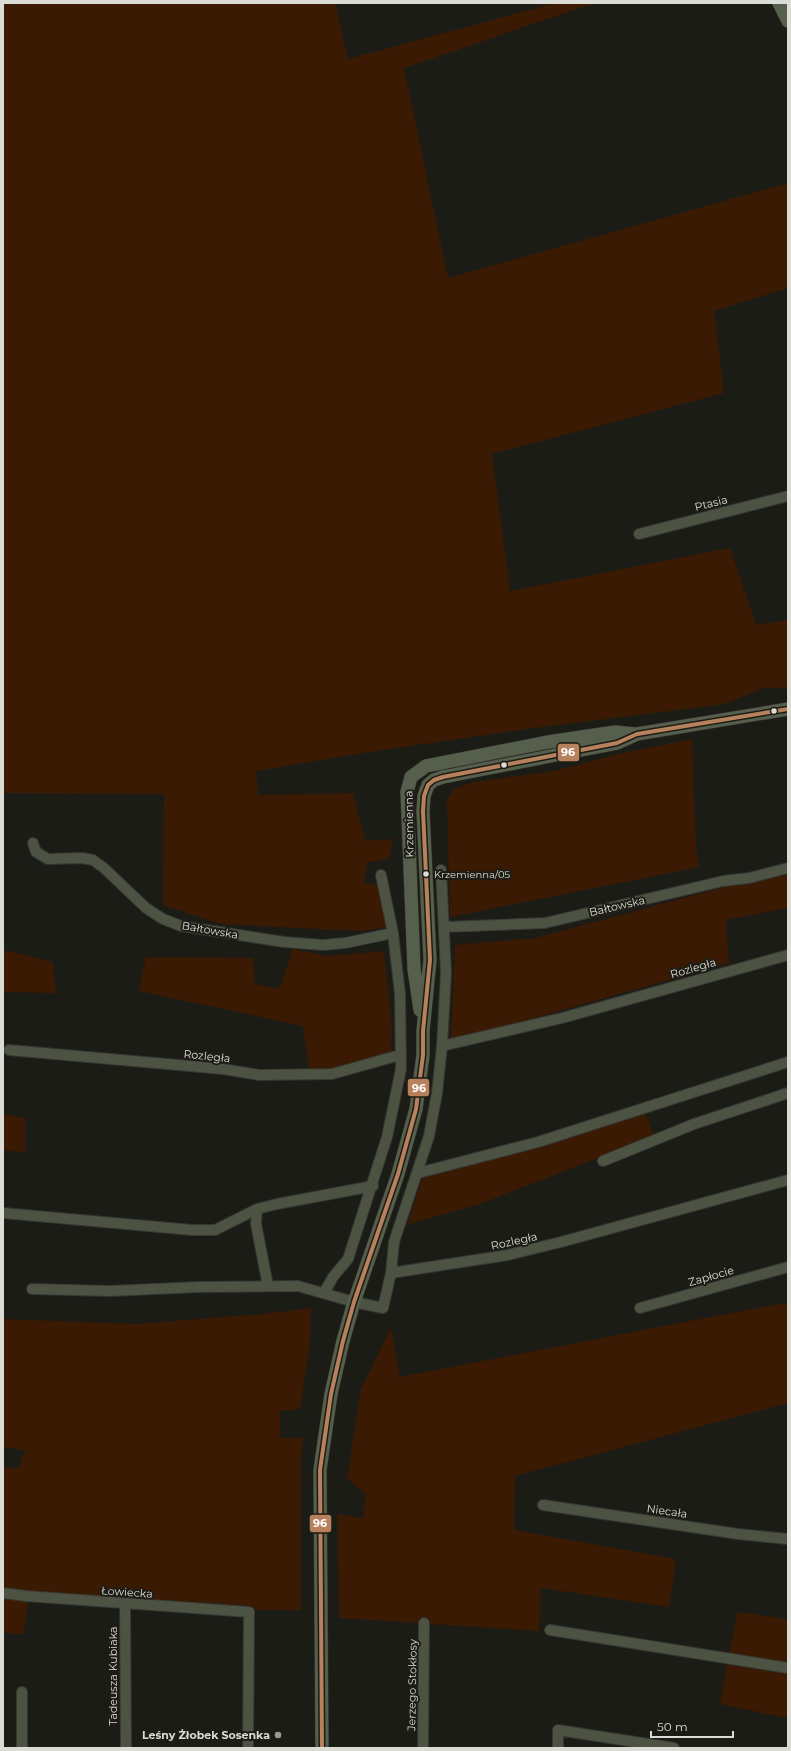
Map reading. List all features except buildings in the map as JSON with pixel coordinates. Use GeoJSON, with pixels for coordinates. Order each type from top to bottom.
{"type":"FeatureCollection","features":[{"type":"Feature","properties":{"kind":"main road"},"geometry":{"type":"LineString","coordinates":[[779,3],[788,21]]}},
{"type":"Feature","properties":{"kind":"main road","name":"Krzemienna"},"geometry":{"type":"LineString","coordinates":[[423,1031],[414,969],[407,792],[411,777],[426,766],[548,742],[615,732],[637,734],[788,709]]}},
{"type":"Feature","properties":{"kind":"main road","name":"Krzemienna"},"geometry":{"type":"LineString","coordinates":[[322,1748],[320,1470],[331,1394],[354,1302],[398,1174],[416,1109],[423,1055],[423,1031],[430,960],[426,864],[422,813],[424,796],[428,785],[434,780],[443,776],[618,743],[637,734]]}},
{"type":"Feature","properties":{"kind":"street","name":"Ptasia"},"geometry":{"type":"LineString","coordinates":[[639,534],[788,496]]}},
{"type":"Feature","properties":{"kind":"street","name":"Bałtowska"},"geometry":{"type":"LineString","coordinates":[[33,843],[36,852],[48,859],[82,858],[93,860],[104,868],[146,908],[164,919],[181,926],[284,942],[323,945],[345,943],[393,933]]}},
{"type":"Feature","properties":{"kind":"street","name":"Bałtowska"},"geometry":{"type":"LineString","coordinates":[[444,927],[545,923],[723,881],[749,878],[788,868]]}},
{"type":"Feature","properties":{"kind":"street"},"geometry":{"type":"LineString","coordinates":[[32,1289],[110,1291],[298,1286],[354,1302],[383,1308],[391,1273],[394,1242],[429,1136],[437,1093],[442,1046],[446,973],[441,870]]}},
{"type":"Feature","properties":{"kind":"street"},"geometry":{"type":"LineString","coordinates":[[324,1293],[333,1277],[348,1259],[373,1186],[387,1137],[401,1069],[400,994],[393,933],[381,875]]}},
{"type":"Feature","properties":{"kind":"street","name":"Rozległa"},"geometry":{"type":"LineString","coordinates":[[442,1046],[562,1018],[788,955]]}},
{"type":"Feature","properties":{"kind":"street","name":"Rozległa"},"geometry":{"type":"LineString","coordinates":[[9,1050],[224,1069],[259,1075],[332,1074],[400,1055]]}},
{"type":"Feature","properties":{"kind":"street"},"geometry":{"type":"LineString","coordinates":[[418,1173],[538,1142],[788,1062]]}},
{"type":"Feature","properties":{"kind":"street"},"geometry":{"type":"LineString","coordinates":[[603,1161],[694,1124],[788,1093]]}},
{"type":"Feature","properties":{"kind":"street","name":"Rozległa"},"geometry":{"type":"LineString","coordinates":[[391,1273],[424,1269],[524,1251],[788,1180]]}},
{"type":"Feature","properties":{"kind":"street"},"geometry":{"type":"LineString","coordinates":[[3,1213],[215,1230],[257,1209],[373,1186]]}},
{"type":"Feature","properties":{"kind":"street"},"geometry":{"type":"LineString","coordinates":[[257,1209],[256,1224],[268,1286]]}},
{"type":"Feature","properties":{"kind":"street","name":"Zapłocie"},"geometry":{"type":"LineString","coordinates":[[640,1308],[788,1267]]}},
{"type":"Feature","properties":{"kind":"street","name":"Niecała"},"geometry":{"type":"LineString","coordinates":[[543,1505],[738,1534],[788,1539]]}},
{"type":"Feature","properties":{"kind":"street","name":"Łowiecka"},"geometry":{"type":"LineString","coordinates":[[3,1593],[125,1604],[249,1612],[248,1748]]}},
{"type":"Feature","properties":{"kind":"street","name":"Tadeusza Kubiaka"},"geometry":{"type":"LineString","coordinates":[[125,1604],[126,1748]]}},
{"type":"Feature","properties":{"kind":"street","name":"Jerzego Stokłosy"},"geometry":{"type":"LineString","coordinates":[[423,1748],[424,1623]]}},
{"type":"Feature","properties":{"kind":"street"},"geometry":{"type":"LineString","coordinates":[[550,1630],[788,1668]]}},
{"type":"Feature","properties":{"kind":"street"},"geometry":{"type":"LineString","coordinates":[[22,1692],[22,1748]]}},
{"type":"Feature","properties":{"kind":"street"},"geometry":{"type":"LineString","coordinates":[[558,1748],[558,1730],[674,1748]]}},
{"type":"Feature","properties":{"kind":"shaded area"},"geometry":{"type":"Polygon","coordinates":[[[3,3],[335,3],[348,59],[555,3],[595,3],[404,68],[448,278],[788,183],[788,288],[714,311],[724,393],[492,454],[510,591],[730,548],[756,625],[788,620],[788,689],[765,687],[726,704],[534,728],[369,752],[256,771],[258,795],[353,793],[365,841],[393,839],[389,858],[367,863],[364,883],[378,885],[388,927],[361,931],[221,924],[163,905],[164,794],[3,793],[3,3]]]}},
{"type":"Feature","properties":{"kind":"shaded area"},"geometry":{"type":"Polygon","coordinates":[[[692,739],[696,846],[699,867],[450,917],[447,800],[454,789],[474,782],[554,771],[623,753],[692,739]]]}},
{"type":"Feature","properties":{"kind":"shaded area"},"geometry":{"type":"Polygon","coordinates":[[[788,870],[788,908],[726,920],[729,963],[453,1041],[451,1039],[455,945],[535,938],[788,870]]]}},
{"type":"Feature","properties":{"kind":"shaded area"},"geometry":{"type":"Polygon","coordinates":[[[293,949],[328,956],[384,951],[392,1025],[391,1052],[325,1070],[309,1068],[303,1026],[139,991],[146,957],[253,958],[255,984],[279,989],[293,949]]]}},
{"type":"Feature","properties":{"kind":"shaded area"},"geometry":{"type":"Polygon","coordinates":[[[3,950],[53,962],[56,993],[3,992],[3,950]]]}},
{"type":"Feature","properties":{"kind":"shaded area"},"geometry":{"type":"Polygon","coordinates":[[[645,1113],[654,1136],[480,1204],[408,1224],[423,1175],[645,1113]]]}},
{"type":"Feature","properties":{"kind":"shaded area"},"geometry":{"type":"Polygon","coordinates":[[[3,1114],[25,1118],[25,1152],[3,1150],[3,1114]]]}},
{"type":"Feature","properties":{"kind":"shaded area"},"geometry":{"type":"Polygon","coordinates":[[[788,1302],[788,1403],[515,1476],[514,1530],[676,1559],[669,1607],[541,1588],[539,1631],[339,1618],[337,1514],[363,1518],[366,1494],[347,1479],[361,1389],[391,1328],[400,1377],[788,1302]]]}},
{"type":"Feature","properties":{"kind":"shaded area"},"geometry":{"type":"Polygon","coordinates":[[[311,1308],[310,1344],[300,1409],[280,1411],[280,1438],[303,1438],[301,1461],[301,1610],[253,1610],[253,1606],[30,1591],[23,1634],[3,1633],[3,1467],[18,1468],[25,1450],[3,1447],[3,1319],[136,1324],[263,1314],[311,1308]]]}},
{"type":"Feature","properties":{"kind":"shaded area"},"geometry":{"type":"Polygon","coordinates":[[[737,1612],[788,1619],[788,1718],[720,1704],[737,1612]]]}},
{"type":"Feature","properties":{"kind":"transit line","name":"96"},"geometry":{"type":"LineString","coordinates":[[322,1748],[320,1470],[331,1394],[343,1341],[354,1302],[398,1174],[416,1109],[423,1055],[423,1031],[430,960],[423,811],[424,796],[428,785],[434,780],[443,777],[617,743],[637,734],[788,709]]}},
{"type":"Feature","properties":{"kind":"place","name":"Krzemienna/05"},"geometry":{"type":"Point","coordinates":[426,874]}},
{"type":"Feature","properties":{"kind":"place","name":"Leśny Żłobek Sosenka"},"geometry":{"type":"Point","coordinates":[278,1735]}}]}
